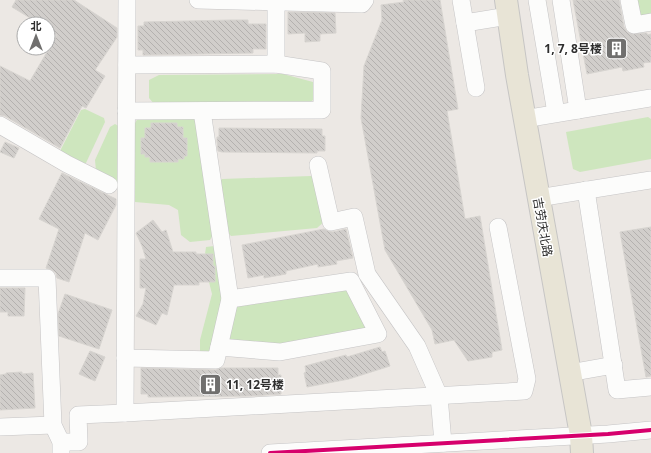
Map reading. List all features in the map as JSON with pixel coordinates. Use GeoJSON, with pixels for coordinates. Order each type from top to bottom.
{"type":"FeatureCollection","features":[{"type":"Feature","properties":{"kind":"main road","name":"吉劳庆北路"},"geometry":{"type":"LineString","coordinates":[[507,8],[524,119],[581,444]]}},
{"type":"Feature","properties":{"kind":"street"},"geometry":{"type":"LineString","coordinates":[[125,413],[127,0]]}},
{"type":"Feature","properties":{"kind":"street"},"geometry":{"type":"LineString","coordinates":[[198,0],[362,4],[366,0]]}},
{"type":"Feature","properties":{"kind":"street"},"geometry":{"type":"LineString","coordinates":[[461,0],[476,88]]}},
{"type":"Feature","properties":{"kind":"street"},"geometry":{"type":"LineString","coordinates":[[537,0],[556,113]]}},
{"type":"Feature","properties":{"kind":"street"},"geometry":{"type":"LineString","coordinates":[[560,0],[578,110]]}},
{"type":"Feature","properties":{"kind":"street"},"geometry":{"type":"LineString","coordinates":[[630,0],[634,25],[651,22]]}},
{"type":"Feature","properties":{"kind":"street"},"geometry":{"type":"LineString","coordinates":[[276,2],[276,64]]}},
{"type":"Feature","properties":{"kind":"street"},"geometry":{"type":"LineString","coordinates":[[465,23],[507,8]]}},
{"type":"Feature","properties":{"kind":"street"},"geometry":{"type":"LineString","coordinates":[[126,111],[322,110],[322,70],[276,64],[127,66]]}},
{"type":"Feature","properties":{"kind":"street"},"geometry":{"type":"LineString","coordinates":[[524,119],[651,98]]}},
{"type":"Feature","properties":{"kind":"street"},"geometry":{"type":"LineString","coordinates":[[125,358],[216,360],[230,299],[202,111]]}},
{"type":"Feature","properties":{"kind":"street"},"geometry":{"type":"LineString","coordinates":[[0,125],[67,164],[109,185]]}},
{"type":"Feature","properties":{"kind":"street"},"geometry":{"type":"LineString","coordinates":[[318,165],[331,222],[354,217],[367,274],[417,346],[439,396],[443,443]]}},
{"type":"Feature","properties":{"kind":"street"},"geometry":{"type":"LineString","coordinates":[[538,198],[651,180]]}},
{"type":"Feature","properties":{"kind":"street"},"geometry":{"type":"LineString","coordinates":[[586,190],[617,390],[651,388]]}},
{"type":"Feature","properties":{"kind":"street"},"geometry":{"type":"LineString","coordinates":[[0,278],[46,278],[53,425],[61,448],[80,442],[78,415],[524,391],[527,379],[498,227]]}},
{"type":"Feature","properties":{"kind":"street"},"geometry":{"type":"LineString","coordinates":[[219,347],[280,352],[378,334],[351,281],[230,299]]}},
{"type":"Feature","properties":{"kind":"street"},"geometry":{"type":"LineString","coordinates":[[569,373],[614,365]]}},
{"type":"Feature","properties":{"kind":"street"},"geometry":{"type":"LineString","coordinates":[[0,427],[53,425]]}},
{"type":"Feature","properties":{"kind":"street"},"geometry":{"type":"LineString","coordinates":[[270,453],[326,451],[443,443],[581,444],[651,430]]}},
{"type":"Feature","properties":{"kind":"green space"},"geometry":{"type":"Polygon","coordinates":[[[636,0],[651,0],[651,19],[640,21],[636,0]]]}},
{"type":"Feature","properties":{"kind":"green space"},"geometry":{"type":"Polygon","coordinates":[[[283,74],[313,82],[313,100],[307,105],[155,105],[149,98],[149,80],[159,75],[283,74]]]}},
{"type":"Feature","properties":{"kind":"green space"},"geometry":{"type":"Polygon","coordinates":[[[85,109],[104,118],[105,122],[86,163],[81,163],[61,152],[61,149],[81,110],[85,109]]]}},
{"type":"Feature","properties":{"kind":"green space"},"geometry":{"type":"Polygon","coordinates":[[[139,116],[195,116],[215,231],[210,240],[190,242],[181,235],[178,210],[169,205],[135,202],[134,125],[139,116]]]}},
{"type":"Feature","properties":{"kind":"green space"},"geometry":{"type":"Polygon","coordinates":[[[648,117],[651,119],[651,159],[580,172],[573,169],[566,132],[648,117]]]}},
{"type":"Feature","properties":{"kind":"green space"},"geometry":{"type":"Polygon","coordinates":[[[115,124],[120,127],[120,180],[117,183],[96,171],[95,160],[110,127],[115,124]]]}},
{"type":"Feature","properties":{"kind":"green space"},"geometry":{"type":"Polygon","coordinates":[[[311,176],[318,181],[325,221],[317,228],[231,236],[224,228],[217,185],[222,179],[311,176]]]}},
{"type":"Feature","properties":{"kind":"green space"},"geometry":{"type":"Polygon","coordinates":[[[214,246],[224,295],[212,352],[202,353],[200,351],[200,340],[212,294],[209,282],[215,281],[213,254],[205,254],[206,247],[214,246]]]}},
{"type":"Feature","properties":{"kind":"green space"},"geometry":{"type":"Polygon","coordinates":[[[346,285],[368,327],[366,334],[281,349],[229,345],[232,304],[346,285]]]}},
{"type":"Feature","properties":{"kind":"building"},"geometry":{"type":"Polygon","coordinates":[[[16,0],[74,0],[117,28],[117,37],[95,70],[105,76],[86,108],[82,106],[60,148],[5,116],[0,115],[0,66],[30,81],[45,56],[56,56],[56,16],[27,16],[12,7],[16,0]]]}},
{"type":"Feature","properties":{"kind":"building"},"geometry":{"type":"Polygon","coordinates":[[[403,0],[440,0],[458,109],[447,111],[465,219],[480,216],[502,350],[492,352],[492,357],[468,361],[454,340],[435,344],[432,330],[385,250],[361,118],[364,66],[382,20],[381,5],[404,2],[403,0]]]}},
{"type":"Feature","properties":{"kind":"building","name":"1, 7, 8号楼"},"geometry":{"type":"Polygon","coordinates":[[[573,0],[619,0],[624,27],[627,32],[631,34],[651,34],[651,62],[643,63],[644,67],[623,71],[622,67],[587,74],[573,0]]]}},
{"type":"Feature","properties":{"kind":"building"},"geometry":{"type":"Polygon","coordinates":[[[288,12],[335,13],[336,33],[320,34],[320,41],[305,42],[305,33],[288,34],[288,12]]]}},
{"type":"Feature","properties":{"kind":"building"},"geometry":{"type":"Polygon","coordinates":[[[248,20],[248,24],[266,24],[266,49],[253,49],[253,53],[143,55],[143,50],[138,50],[138,26],[144,26],[144,22],[248,20]]]}},
{"type":"Feature","properties":{"kind":"building"},"geometry":{"type":"Polygon","coordinates":[[[151,123],[177,123],[177,127],[183,127],[183,138],[187,138],[187,156],[184,156],[184,159],[178,159],[178,162],[150,162],[150,157],[145,157],[145,154],[141,154],[141,138],[145,138],[145,128],[151,128],[151,123]]]}},
{"type":"Feature","properties":{"kind":"building"},"geometry":{"type":"Polygon","coordinates":[[[219,128],[322,129],[322,136],[325,136],[325,151],[317,151],[317,153],[222,152],[218,151],[217,137],[219,137],[219,128]]]}},
{"type":"Feature","properties":{"kind":"building"},"geometry":{"type":"Polygon","coordinates":[[[5,142],[19,148],[14,158],[0,152],[5,142]]]}},
{"type":"Feature","properties":{"kind":"building"},"geometry":{"type":"Polygon","coordinates":[[[62,173],[116,199],[116,205],[98,240],[85,233],[69,282],[57,278],[56,273],[46,268],[59,229],[39,219],[62,173]]]}},
{"type":"Feature","properties":{"kind":"building"},"geometry":{"type":"Polygon","coordinates":[[[153,220],[162,232],[166,230],[173,252],[213,254],[213,266],[215,266],[215,282],[199,282],[199,285],[174,285],[167,315],[162,313],[156,325],[136,316],[143,304],[146,288],[140,288],[140,259],[146,259],[136,233],[153,220]]]}},
{"type":"Feature","properties":{"kind":"building"},"geometry":{"type":"Polygon","coordinates":[[[651,227],[651,376],[646,377],[620,232],[651,227]]]}},
{"type":"Feature","properties":{"kind":"building"},"geometry":{"type":"Polygon","coordinates":[[[324,229],[333,232],[346,229],[353,258],[336,261],[337,264],[318,267],[318,264],[286,271],[286,274],[264,278],[264,275],[248,278],[242,245],[324,229]]]}},
{"type":"Feature","properties":{"kind":"building"},"geometry":{"type":"Polygon","coordinates":[[[0,288],[25,288],[24,316],[8,316],[8,312],[0,312],[0,288]]]}},
{"type":"Feature","properties":{"kind":"building"},"geometry":{"type":"Polygon","coordinates":[[[65,294],[112,310],[99,349],[59,336],[58,314],[65,294]]]}},
{"type":"Feature","properties":{"kind":"building"},"geometry":{"type":"Polygon","coordinates":[[[380,347],[382,352],[385,351],[390,366],[349,379],[307,387],[304,373],[306,372],[305,366],[346,355],[347,357],[380,347]]]}},
{"type":"Feature","properties":{"kind":"building"},"geometry":{"type":"Polygon","coordinates":[[[90,351],[105,357],[95,381],[79,374],[90,351]]]}},
{"type":"Feature","properties":{"kind":"building","name":"11, 12号楼"},"geometry":{"type":"Polygon","coordinates":[[[141,368],[216,370],[221,368],[278,368],[278,375],[281,375],[281,394],[251,396],[148,397],[148,394],[141,394],[141,368]]]}},
{"type":"Feature","properties":{"kind":"building"},"geometry":{"type":"Polygon","coordinates":[[[22,372],[22,374],[33,373],[35,408],[0,410],[0,375],[22,372]]]}},
{"type":"Feature","properties":{"kind":"cycle path"},"geometry":{"type":"LineString","coordinates":[[270,453],[608,434],[651,430]]}},
{"type":"Feature","properties":{"kind":"place","name":"1, 7, 8号楼"},"geometry":{"type":"Point","coordinates":[617,48]}},
{"type":"Feature","properties":{"kind":"place","name":"11, 12号楼"},"geometry":{"type":"Point","coordinates":[211,384]}}]}
